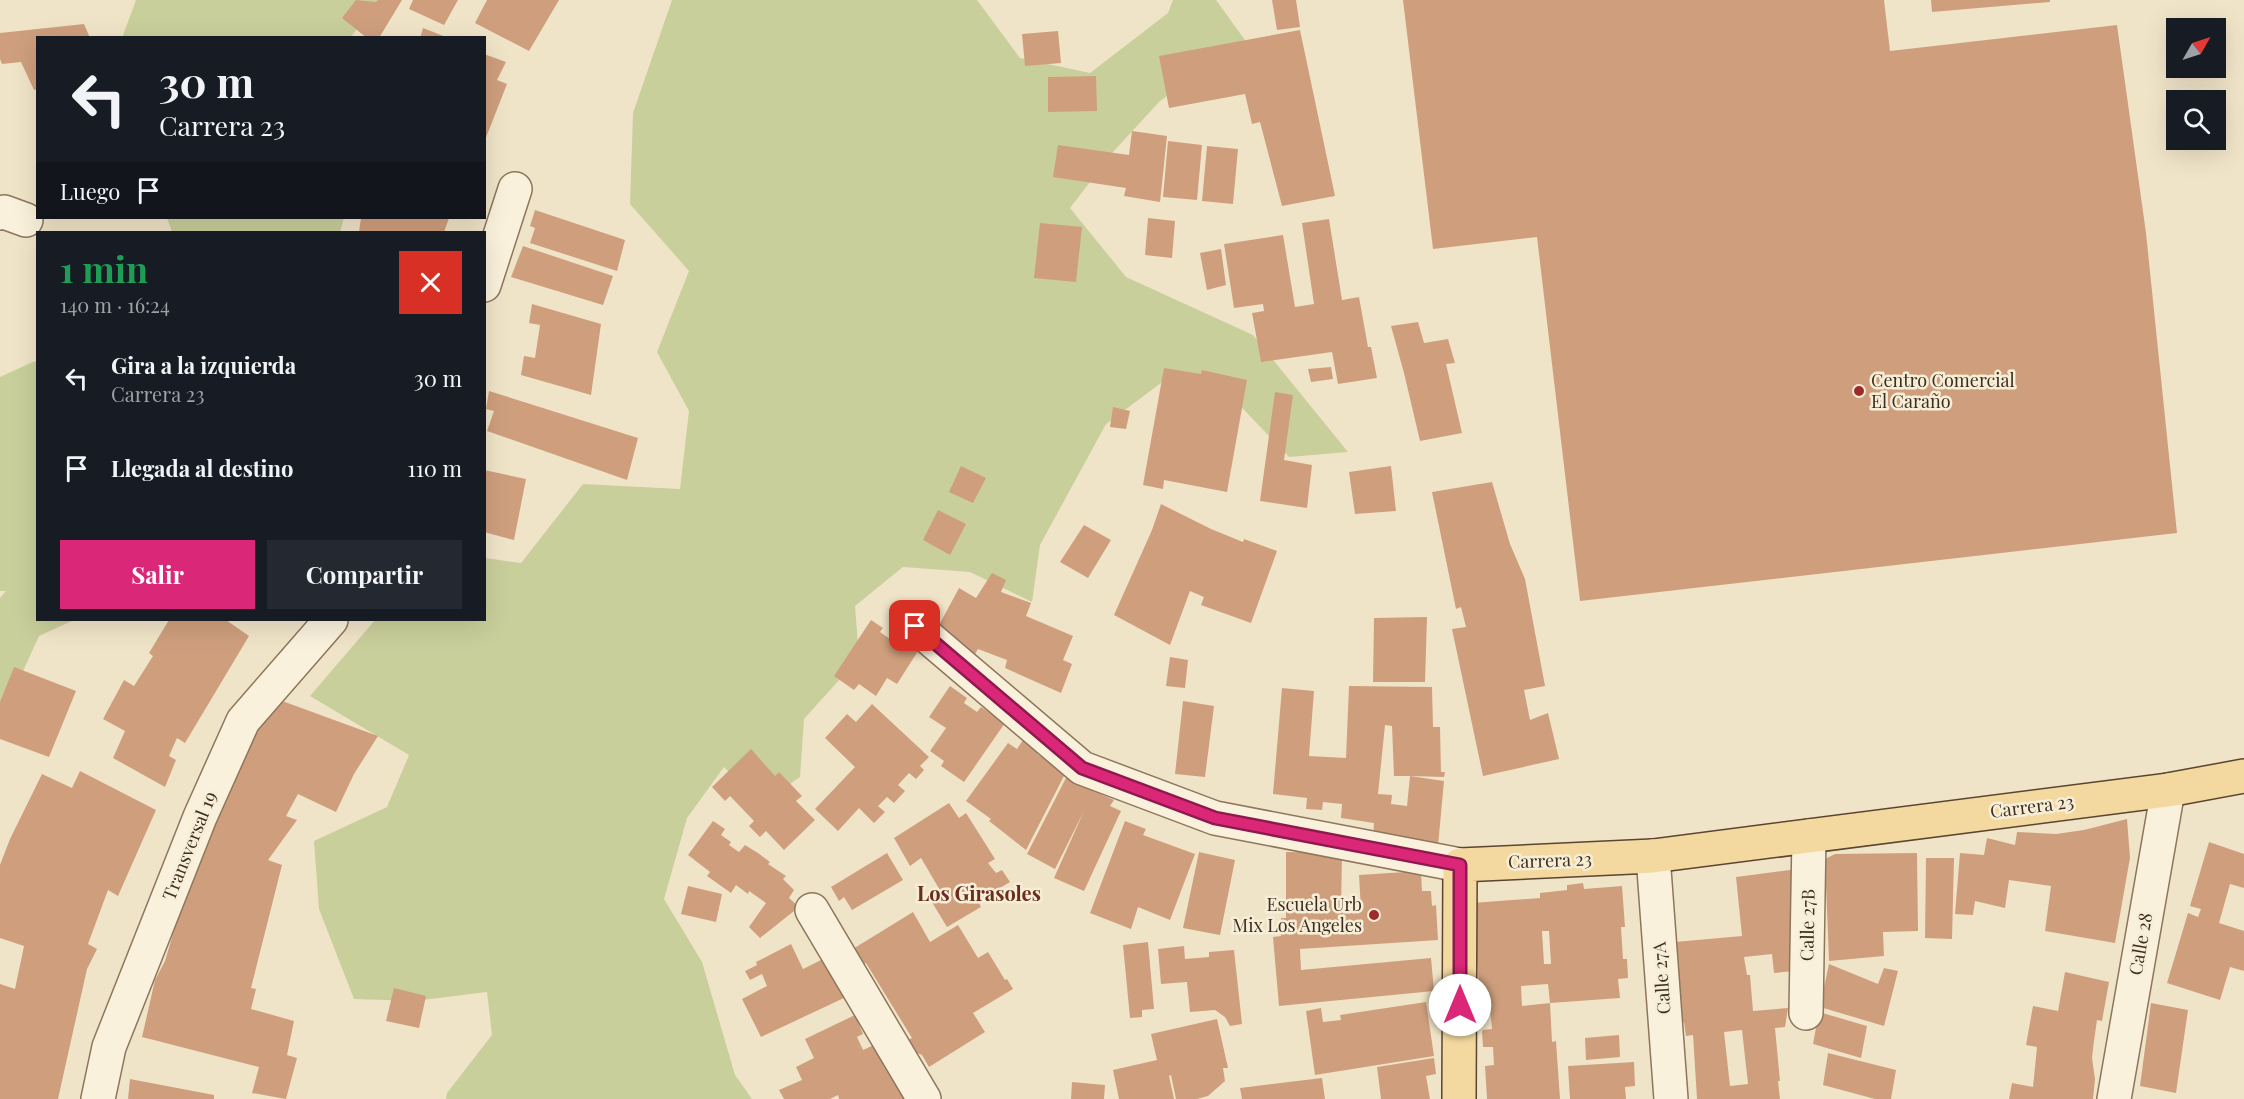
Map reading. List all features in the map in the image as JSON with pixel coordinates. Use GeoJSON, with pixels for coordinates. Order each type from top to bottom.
{"type":"FeatureCollection","features":[{"type":"Feature","properties":{"kind":"main road","name":"Carrera 23"},"geometry":{"type":"LineString","coordinates":[[1460,865],[1653,856],[2169,790],[2244,776]]}},
{"type":"Feature","properties":{"kind":"main road"},"geometry":{"type":"LineString","coordinates":[[1459,1099],[1460,865]]}},
{"type":"Feature","properties":{"kind":"street"},"geometry":{"type":"LineString","coordinates":[[486,279],[515,189]]}},
{"type":"Feature","properties":{"kind":"street","name":"Transversal 19"},"geometry":{"type":"LineString","coordinates":[[98,1099],[109,1047],[200,817],[243,721],[330,621]]}},
{"type":"Feature","properties":{"kind":"street","name":"Carrera 23"},"geometry":{"type":"LineString","coordinates":[[915,626],[1082,768],[1215,818],[1460,865]]}},
{"type":"Feature","properties":{"kind":"street","name":"Calle 28"},"geometry":{"type":"LineString","coordinates":[[2114,1099],[2169,790]]}},
{"type":"Feature","properties":{"kind":"street","name":"Calle 27B"},"geometry":{"type":"LineString","coordinates":[[1806,1013],[1809,836]]}},
{"type":"Feature","properties":{"kind":"street","name":"Calle 27A"},"geometry":{"type":"LineString","coordinates":[[1653,856],[1671,1099]]}},
{"type":"Feature","properties":{"kind":"street"},"geometry":{"type":"LineString","coordinates":[[812,910],[924,1099]]}},
{"type":"Feature","properties":{"kind":"green space"},"geometry":{"type":"Polygon","coordinates":[[[136,0],[378,0],[352,36],[123,36],[136,0]]]}},
{"type":"Feature","properties":{"kind":"green space"},"geometry":{"type":"Polygon","coordinates":[[[672,0],[977,0],[1020,58],[1090,73],[1168,13],[1173,0],[1216,0],[1245,40],[1160,101],[1113,152],[1070,208],[1126,277],[1253,335],[1348,452],[1289,457],[1228,393],[1169,377],[1106,424],[1040,545],[1032,602],[970,572],[903,567],[855,606],[859,658],[804,719],[800,777],[760,805],[724,767],[687,818],[664,899],[702,962],[735,1075],[752,1099],[446,1099],[447,1093],[492,1035],[487,992],[414,1001],[354,999],[319,909],[314,841],[387,807],[409,755],[310,696],[374,621],[486,621],[486,558],[521,563],[583,484],[680,489],[689,411],[657,352],[689,271],[630,204],[633,113],[672,0]]]}},
{"type":"Feature","properties":{"kind":"green space"},"geometry":{"type":"Polygon","coordinates":[[[167,219],[344,219],[340,231],[172,231],[167,219]]]}},
{"type":"Feature","properties":{"kind":"green space"},"geometry":{"type":"Polygon","coordinates":[[[36,362],[36,621],[72,621],[39,636],[0,722],[0,598],[6,591],[0,591],[0,377],[36,362]]]}},
{"type":"Feature","properties":{"kind":"building"},"geometry":{"type":"Polygon","coordinates":[[[356,0],[376,2],[378,0],[402,0],[380,36],[364,36],[342,18],[356,0]]]}},
{"type":"Feature","properties":{"kind":"building"},"geometry":{"type":"Polygon","coordinates":[[[413,0],[458,0],[444,25],[409,9],[413,0]]]}},
{"type":"Feature","properties":{"kind":"building"},"geometry":{"type":"Polygon","coordinates":[[[487,0],[559,0],[529,51],[475,23],[487,0]]]}},
{"type":"Feature","properties":{"kind":"building"},"geometry":{"type":"Polygon","coordinates":[[[1272,0],[1296,0],[1300,27],[1277,30],[1272,0]]]}},
{"type":"Feature","properties":{"kind":"building","name":"Centro Comercial El Caraño"},"geometry":{"type":"Polygon","coordinates":[[[1403,0],[1884,0],[1890,51],[2117,25],[2146,233],[2177,533],[1580,601],[1537,237],[1433,249],[1403,0]]]}},
{"type":"Feature","properties":{"kind":"building"},"geometry":{"type":"Polygon","coordinates":[[[1931,0],[2050,0],[2050,2],[1932,12],[1931,0]]]}},
{"type":"Feature","properties":{"kind":"building"},"geometry":{"type":"Polygon","coordinates":[[[84,24],[89,36],[36,36],[36,90],[34,90],[21,62],[2,64],[0,33],[84,24]]]}},
{"type":"Feature","properties":{"kind":"building"},"geometry":{"type":"Polygon","coordinates":[[[423,28],[443,36],[421,36],[423,28]]]}},
{"type":"Feature","properties":{"kind":"building"},"geometry":{"type":"Polygon","coordinates":[[[1300,30],[1335,196],[1282,206],[1260,122],[1252,124],[1245,94],[1169,108],[1159,56],[1300,30]]]}},
{"type":"Feature","properties":{"kind":"building"},"geometry":{"type":"Polygon","coordinates":[[[1058,31],[1061,63],[1025,66],[1022,34],[1058,31]]]}},
{"type":"Feature","properties":{"kind":"building"},"geometry":{"type":"Polygon","coordinates":[[[486,55],[506,62],[497,80],[507,84],[486,137],[486,55]]]}},
{"type":"Feature","properties":{"kind":"building"},"geometry":{"type":"Polygon","coordinates":[[[1096,76],[1097,111],[1048,112],[1048,77],[1096,76]]]}},
{"type":"Feature","properties":{"kind":"building"},"geometry":{"type":"Polygon","coordinates":[[[1132,131],[1167,136],[1160,202],[1124,196],[1126,188],[1053,177],[1058,145],[1129,155],[1132,131]]]}},
{"type":"Feature","properties":{"kind":"building"},"geometry":{"type":"Polygon","coordinates":[[[1168,141],[1202,145],[1197,200],[1163,197],[1168,141]]]}},
{"type":"Feature","properties":{"kind":"building"},"geometry":{"type":"Polygon","coordinates":[[[1207,146],[1238,149],[1233,204],[1202,201],[1207,146]]]}},
{"type":"Feature","properties":{"kind":"building"},"geometry":{"type":"Polygon","coordinates":[[[535,210],[625,240],[617,271],[530,243],[535,228],[530,226],[535,210]]]}},
{"type":"Feature","properties":{"kind":"building"},"geometry":{"type":"Polygon","coordinates":[[[1148,218],[1175,221],[1172,258],[1145,255],[1148,218]]]}},
{"type":"Feature","properties":{"kind":"building"},"geometry":{"type":"Polygon","coordinates":[[[361,219],[449,219],[444,231],[359,231],[361,219]]]}},
{"type":"Feature","properties":{"kind":"building"},"geometry":{"type":"Polygon","coordinates":[[[1329,219],[1342,300],[1359,297],[1368,347],[1371,347],[1377,378],[1338,384],[1332,352],[1261,362],[1252,313],[1264,311],[1263,304],[1234,308],[1224,244],[1283,235],[1295,307],[1314,304],[1302,223],[1329,219]]]}},
{"type":"Feature","properties":{"kind":"building"},"geometry":{"type":"Polygon","coordinates":[[[1040,223],[1082,227],[1076,282],[1034,278],[1040,223]]]}},
{"type":"Feature","properties":{"kind":"building"},"geometry":{"type":"Polygon","coordinates":[[[523,246],[613,276],[603,305],[511,277],[523,246]]]}},
{"type":"Feature","properties":{"kind":"building"},"geometry":{"type":"Polygon","coordinates":[[[1221,249],[1226,285],[1207,290],[1200,253],[1221,249]]]}},
{"type":"Feature","properties":{"kind":"building"},"geometry":{"type":"Polygon","coordinates":[[[532,304],[601,324],[591,395],[521,375],[524,356],[535,358],[540,325],[529,323],[532,304]]]}},
{"type":"Feature","properties":{"kind":"building"},"geometry":{"type":"Polygon","coordinates":[[[1418,322],[1424,343],[1448,339],[1455,363],[1446,364],[1462,433],[1420,441],[1391,326],[1418,322]]]}},
{"type":"Feature","properties":{"kind":"building"},"geometry":{"type":"Polygon","coordinates":[[[1331,367],[1333,379],[1311,382],[1308,369],[1331,367]]]}},
{"type":"Feature","properties":{"kind":"building"},"geometry":{"type":"Polygon","coordinates":[[[1164,368],[1201,374],[1202,370],[1247,380],[1227,492],[1164,480],[1163,489],[1143,485],[1164,368]]]}},
{"type":"Feature","properties":{"kind":"building"},"geometry":{"type":"Polygon","coordinates":[[[489,391],[638,438],[627,480],[487,431],[494,411],[486,409],[489,391]]]}},
{"type":"Feature","properties":{"kind":"building"},"geometry":{"type":"Polygon","coordinates":[[[1275,392],[1293,395],[1284,460],[1312,465],[1307,508],[1260,501],[1275,392]]]}},
{"type":"Feature","properties":{"kind":"building"},"geometry":{"type":"Polygon","coordinates":[[[1113,407],[1130,411],[1126,429],[1110,427],[1113,407]]]}},
{"type":"Feature","properties":{"kind":"building"},"geometry":{"type":"Polygon","coordinates":[[[961,466],[986,478],[973,503],[949,492],[961,466]]]}},
{"type":"Feature","properties":{"kind":"building"},"geometry":{"type":"Polygon","coordinates":[[[1391,466],[1396,511],[1355,514],[1349,472],[1391,466]]]}},
{"type":"Feature","properties":{"kind":"building"},"geometry":{"type":"Polygon","coordinates":[[[486,470],[526,479],[514,540],[486,533],[486,470]]]}},
{"type":"Feature","properties":{"kind":"building"},"geometry":{"type":"Polygon","coordinates":[[[1492,482],[1510,544],[1525,579],[1545,686],[1524,690],[1530,720],[1548,713],[1559,759],[1483,776],[1452,629],[1466,627],[1461,607],[1456,609],[1432,492],[1492,482]]]}},
{"type":"Feature","properties":{"kind":"building"},"geometry":{"type":"Polygon","coordinates":[[[1161,504],[1243,542],[1244,539],[1277,551],[1251,623],[1201,605],[1204,597],[1190,591],[1170,645],[1114,615],[1152,530],[1161,504]]]}},
{"type":"Feature","properties":{"kind":"building"},"geometry":{"type":"Polygon","coordinates":[[[938,510],[966,524],[950,555],[923,540],[938,510]]]}},
{"type":"Feature","properties":{"kind":"building"},"geometry":{"type":"Polygon","coordinates":[[[1084,525],[1111,540],[1088,578],[1060,562],[1084,525]]]}},
{"type":"Feature","properties":{"kind":"building"},"geometry":{"type":"Polygon","coordinates":[[[992,573],[1006,580],[1001,592],[1031,603],[1026,616],[1073,636],[1063,660],[1072,664],[1061,693],[1005,668],[1007,660],[978,649],[974,656],[938,627],[959,588],[976,598],[992,573]]]}},
{"type":"Feature","properties":{"kind":"building"},"geometry":{"type":"Polygon","coordinates":[[[1427,617],[1425,682],[1373,682],[1374,618],[1427,617]]]}},
{"type":"Feature","properties":{"kind":"building"},"geometry":{"type":"Polygon","coordinates":[[[871,620],[883,628],[880,632],[904,649],[907,645],[918,651],[897,684],[887,678],[876,696],[859,684],[854,690],[834,676],[871,620]]]}},
{"type":"Feature","properties":{"kind":"building"},"geometry":{"type":"Polygon","coordinates":[[[168,621],[227,621],[249,636],[185,743],[177,738],[169,756],[176,760],[165,787],[113,758],[125,731],[103,719],[124,680],[134,686],[153,656],[149,653],[168,621]]]}},
{"type":"Feature","properties":{"kind":"building"},"geometry":{"type":"Polygon","coordinates":[[[1170,657],[1188,660],[1185,688],[1166,686],[1170,657]]]}},
{"type":"Feature","properties":{"kind":"building"},"geometry":{"type":"Polygon","coordinates":[[[14,667],[76,691],[49,757],[0,739],[0,702],[14,667]]]}},
{"type":"Feature","properties":{"kind":"building"},"geometry":{"type":"Polygon","coordinates":[[[950,686],[967,698],[964,703],[977,712],[981,707],[1005,723],[964,782],[941,766],[944,761],[930,751],[946,728],[929,717],[950,686]]]}},
{"type":"Feature","properties":{"kind":"building"},"geometry":{"type":"Polygon","coordinates":[[[1349,686],[1432,687],[1433,727],[1440,727],[1441,772],[1445,772],[1444,777],[1410,776],[1444,781],[1438,846],[1373,836],[1374,823],[1341,818],[1342,804],[1323,802],[1322,810],[1306,809],[1307,798],[1273,794],[1282,688],[1314,691],[1309,756],[1346,758],[1349,686]],[[1385,725],[1378,794],[1392,795],[1391,804],[1407,806],[1410,776],[1394,776],[1392,726],[1385,725]]]}},
{"type":"Feature","properties":{"kind":"building"},"geometry":{"type":"Polygon","coordinates":[[[274,698],[378,736],[354,774],[336,812],[298,794],[286,816],[297,820],[268,860],[282,865],[251,988],[256,989],[251,1009],[294,1021],[287,1055],[297,1058],[286,1099],[252,1093],[259,1067],[142,1037],[155,980],[165,961],[191,873],[222,790],[274,698]]]}},
{"type":"Feature","properties":{"kind":"building"},"geometry":{"type":"Polygon","coordinates":[[[1183,701],[1214,706],[1205,777],[1175,774],[1183,701]]]}},
{"type":"Feature","properties":{"kind":"building"},"geometry":{"type":"Polygon","coordinates":[[[872,704],[929,757],[920,766],[924,770],[916,779],[909,773],[898,785],[905,791],[894,803],[887,797],[878,806],[885,812],[874,823],[859,808],[838,831],[815,809],[855,767],[825,738],[847,714],[856,722],[872,704]]]}},
{"type":"Feature","properties":{"kind":"building"},"geometry":{"type":"Polygon","coordinates":[[[1023,740],[1039,751],[1037,754],[1066,772],[1026,850],[989,821],[991,819],[966,801],[1008,743],[1017,749],[1023,740]]]}},
{"type":"Feature","properties":{"kind":"building"},"geometry":{"type":"Polygon","coordinates":[[[751,749],[775,776],[779,772],[802,796],[796,801],[815,820],[784,850],[766,831],[760,837],[749,826],[754,821],[730,796],[725,801],[712,787],[751,749]]]}},
{"type":"Feature","properties":{"kind":"building"},"geometry":{"type":"Polygon","coordinates":[[[80,771],[156,810],[118,896],[108,890],[88,944],[97,949],[87,969],[58,1099],[0,1099],[0,984],[15,989],[24,946],[0,938],[0,865],[10,839],[42,774],[72,788],[80,771]]]}},
{"type":"Feature","properties":{"kind":"building"},"geometry":{"type":"Polygon","coordinates":[[[1068,774],[1095,787],[1094,791],[1114,800],[1110,806],[1121,811],[1084,891],[1054,878],[1084,811],[1055,869],[1027,854],[1068,774]]]}},
{"type":"Feature","properties":{"kind":"building"},"geometry":{"type":"Polygon","coordinates":[[[949,803],[959,818],[966,813],[995,859],[988,863],[996,873],[1002,870],[1010,882],[978,901],[981,907],[947,927],[930,899],[941,892],[921,858],[910,866],[894,838],[949,803]]]}},
{"type":"Feature","properties":{"kind":"building"},"geometry":{"type":"Polygon","coordinates":[[[2127,819],[2130,858],[2115,943],[2045,931],[2051,886],[2009,880],[2005,908],[1975,901],[1973,915],[1955,914],[1960,853],[1984,855],[1987,838],[2015,845],[2017,832],[2056,834],[2084,830],[2127,819]]]}},
{"type":"Feature","properties":{"kind":"building"},"geometry":{"type":"Polygon","coordinates":[[[713,821],[725,829],[721,835],[731,842],[729,845],[739,852],[745,845],[758,853],[770,862],[768,864],[786,876],[783,879],[794,890],[789,898],[799,907],[760,938],[749,927],[766,903],[736,885],[731,893],[707,876],[710,872],[688,855],[713,821]]]}},
{"type":"Feature","properties":{"kind":"building"},"geometry":{"type":"Polygon","coordinates":[[[1125,821],[1146,829],[1143,835],[1195,854],[1170,920],[1138,907],[1131,929],[1090,913],[1125,821]]]}},
{"type":"Feature","properties":{"kind":"building"},"geometry":{"type":"Polygon","coordinates":[[[2209,842],[2244,854],[2244,888],[2230,884],[2219,923],[2244,931],[2244,971],[2230,967],[2220,1000],[2167,983],[2188,913],[2198,917],[2201,909],[2190,906],[2209,842]]]}},
{"type":"Feature","properties":{"kind":"building"},"geometry":{"type":"Polygon","coordinates":[[[1199,852],[1235,860],[1220,935],[1183,928],[1199,852]]]}},
{"type":"Feature","properties":{"kind":"building"},"geometry":{"type":"Polygon","coordinates":[[[1286,852],[1342,853],[1341,911],[1361,910],[1359,875],[1421,871],[1422,891],[1431,891],[1432,906],[1436,905],[1438,940],[1300,949],[1301,970],[1431,958],[1434,991],[1279,1006],[1273,937],[1281,936],[1281,918],[1286,918],[1286,852]]]}},
{"type":"Feature","properties":{"kind":"building"},"geometry":{"type":"Polygon","coordinates":[[[887,853],[903,880],[852,910],[844,897],[839,901],[831,887],[887,853]]]}},
{"type":"Feature","properties":{"kind":"building"},"geometry":{"type":"Polygon","coordinates":[[[1917,853],[1918,931],[1883,932],[1884,956],[1829,961],[1825,859],[1835,854],[1917,853]]]}},
{"type":"Feature","properties":{"kind":"building"},"geometry":{"type":"Polygon","coordinates":[[[1926,858],[1954,858],[1952,939],[1925,938],[1926,858]]]}},
{"type":"Feature","properties":{"kind":"building"},"geometry":{"type":"Polygon","coordinates":[[[1798,869],[1794,971],[1774,973],[1772,954],[1744,957],[1747,975],[1750,975],[1753,1011],[1788,1008],[1785,1027],[1775,1028],[1780,1099],[1697,1099],[1693,1035],[1686,1036],[1684,1022],[1682,1023],[1675,942],[1742,936],[1736,877],[1798,869]],[[1742,1030],[1724,1032],[1730,1086],[1748,1084],[1742,1030]]]}},
{"type":"Feature","properties":{"kind":"building"},"geometry":{"type":"Polygon","coordinates":[[[1583,883],[1584,889],[1622,886],[1625,927],[1621,927],[1623,959],[1627,959],[1628,978],[1618,979],[1620,998],[1550,1003],[1552,1042],[1556,1041],[1560,1099],[1487,1099],[1485,1066],[1494,1065],[1493,1047],[1483,1047],[1482,1032],[1492,1029],[1490,1008],[1481,1008],[1472,903],[1540,898],[1540,893],[1567,890],[1567,885],[1583,883]],[[1542,931],[1544,964],[1551,964],[1549,931],[1542,931]],[[1548,984],[1521,986],[1522,1006],[1550,1003],[1548,984]]]}},
{"type":"Feature","properties":{"kind":"building"},"geometry":{"type":"Polygon","coordinates":[[[688,886],[722,894],[716,922],[681,914],[688,886]]]}},
{"type":"Feature","properties":{"kind":"building"},"geometry":{"type":"Polygon","coordinates":[[[913,912],[930,942],[958,925],[978,958],[988,952],[1013,989],[973,1013],[985,1032],[929,1067],[922,1055],[915,1052],[908,1040],[912,1038],[866,963],[858,967],[848,952],[913,912]]]}},
{"type":"Feature","properties":{"kind":"building"},"geometry":{"type":"Polygon","coordinates":[[[1148,942],[1154,1009],[1142,1010],[1142,1017],[1130,1018],[1123,945],[1148,942]]]}},
{"type":"Feature","properties":{"kind":"building"},"geometry":{"type":"Polygon","coordinates":[[[791,944],[803,969],[827,957],[846,997],[761,1037],[742,999],[767,986],[762,974],[750,980],[745,971],[757,965],[756,962],[791,944]]]}},
{"type":"Feature","properties":{"kind":"building"},"geometry":{"type":"Polygon","coordinates":[[[1184,946],[1185,959],[1209,957],[1209,952],[1234,950],[1242,1024],[1230,1026],[1225,1017],[1215,1010],[1190,1012],[1187,982],[1161,984],[1158,949],[1184,946]]]}},
{"type":"Feature","properties":{"kind":"building"},"geometry":{"type":"Polygon","coordinates":[[[1829,964],[1878,984],[1884,968],[1898,971],[1884,1026],[1820,1007],[1829,964]]]}},
{"type":"Feature","properties":{"kind":"building"},"geometry":{"type":"Polygon","coordinates":[[[2065,972],[2109,982],[2102,1021],[2097,1020],[2094,1041],[2093,1099],[2009,1099],[2012,1083],[2033,1087],[2037,1047],[2026,1045],[2033,1006],[2058,1011],[2065,972]]]}},
{"type":"Feature","properties":{"kind":"building"},"geometry":{"type":"Polygon","coordinates":[[[394,988],[426,996],[419,1028],[386,1021],[394,988]]]}},
{"type":"Feature","properties":{"kind":"building"},"geometry":{"type":"Polygon","coordinates":[[[1426,1002],[1434,1056],[1315,1075],[1306,1011],[1321,1008],[1323,1022],[1341,1020],[1340,1015],[1426,1002]]]}},
{"type":"Feature","properties":{"kind":"building"},"geometry":{"type":"Polygon","coordinates":[[[2151,1003],[2188,1010],[2176,1093],[2140,1086],[2151,1003]]]}},
{"type":"Feature","properties":{"kind":"building"},"geometry":{"type":"Polygon","coordinates":[[[1819,1012],[1867,1026],[1861,1058],[1813,1044],[1819,1012]]]}},
{"type":"Feature","properties":{"kind":"building"},"geometry":{"type":"Polygon","coordinates":[[[855,1015],[863,1034],[857,1037],[863,1050],[878,1043],[905,1099],[839,1099],[838,1095],[830,1099],[784,1099],[779,1090],[802,1080],[796,1067],[814,1058],[805,1039],[855,1015]]]}},
{"type":"Feature","properties":{"kind":"building"},"geometry":{"type":"Polygon","coordinates":[[[1217,1019],[1228,1068],[1223,1068],[1225,1081],[1208,1096],[1197,1099],[1176,1099],[1171,1075],[1169,1076],[1174,1099],[1119,1099],[1113,1070],[1157,1060],[1151,1034],[1217,1019]]]}},
{"type":"Feature","properties":{"kind":"building"},"geometry":{"type":"Polygon","coordinates":[[[1619,1035],[1620,1057],[1586,1060],[1585,1038],[1619,1035]]]}},
{"type":"Feature","properties":{"kind":"building"},"geometry":{"type":"Polygon","coordinates":[[[1828,1053],[1896,1070],[1891,1099],[1875,1099],[1823,1085],[1828,1053]]]}},
{"type":"Feature","properties":{"kind":"building"},"geometry":{"type":"Polygon","coordinates":[[[1434,1058],[1436,1074],[1426,1076],[1430,1099],[1381,1099],[1377,1067],[1434,1058]]]}},
{"type":"Feature","properties":{"kind":"building"},"geometry":{"type":"Polygon","coordinates":[[[1634,1062],[1635,1086],[1625,1087],[1626,1099],[1570,1099],[1568,1066],[1634,1062]]]}},
{"type":"Feature","properties":{"kind":"building"},"geometry":{"type":"Polygon","coordinates":[[[1322,1078],[1325,1099],[1242,1099],[1240,1088],[1322,1078]]]}},
{"type":"Feature","properties":{"kind":"building"},"geometry":{"type":"Polygon","coordinates":[[[130,1079],[214,1095],[214,1099],[128,1099],[130,1079]]]}},
{"type":"Feature","properties":{"kind":"building"},"geometry":{"type":"Polygon","coordinates":[[[1072,1082],[1105,1085],[1104,1099],[1071,1099],[1072,1082]]]}},
{"type":"Feature","properties":{"kind":"place","name":"Centro Comercial El Caraño"},"geometry":{"type":"Point","coordinates":[1859,391]}},
{"type":"Feature","properties":{"kind":"place","name":"Escuela Urb Mix Los Angeles"},"geometry":{"type":"Point","coordinates":[1374,915]}},
{"type":"Feature","properties":{"kind":"district","name":"Los Girasoles"},"geometry":{"type":"Point","coordinates":[979,894]}},
{"type":"Feature","properties":{"kind":"route"},"geometry":{"type":"LineString","coordinates":[[915,626],[1082,768],[1215,818],[1460,865],[1460,1005]]}}]}
